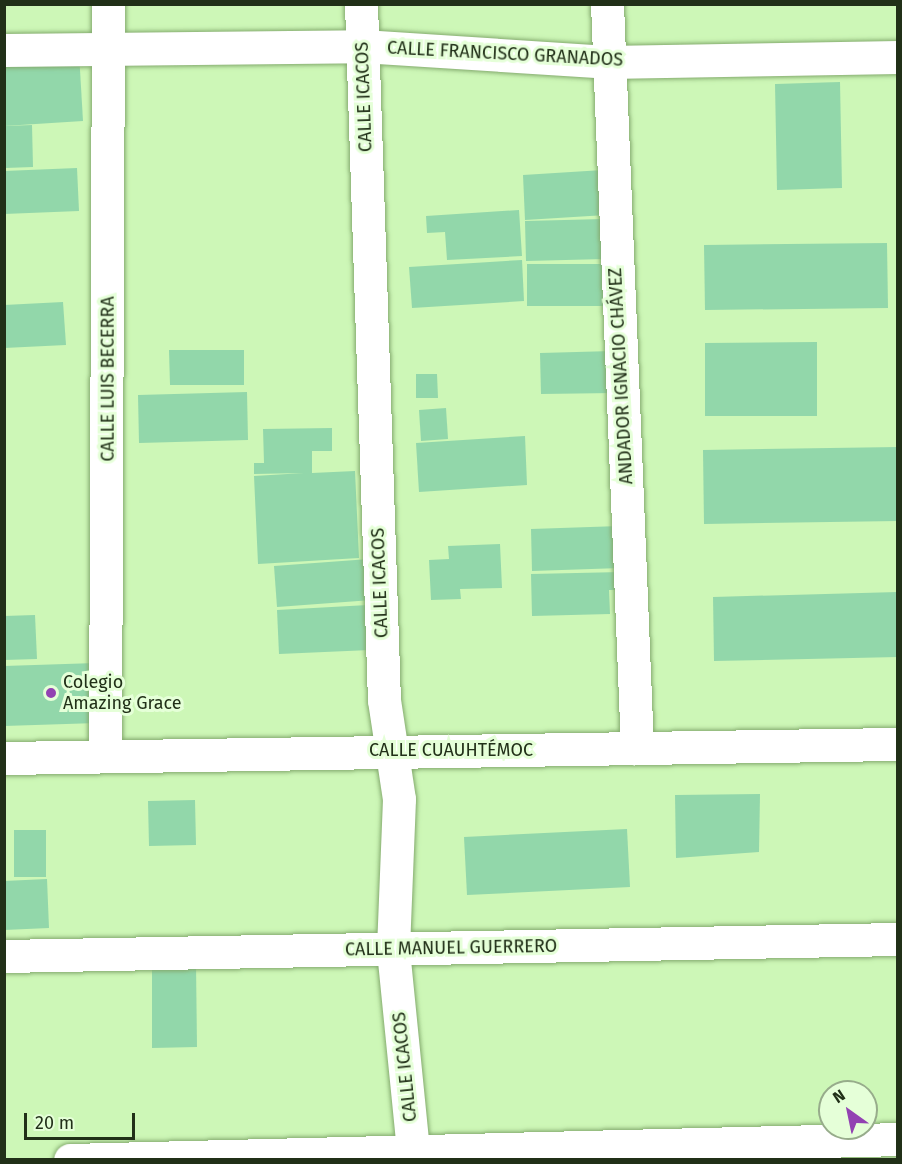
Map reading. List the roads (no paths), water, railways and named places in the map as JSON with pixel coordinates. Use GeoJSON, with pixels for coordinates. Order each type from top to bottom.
{"type":"FeatureCollection","features":[{"type":"Feature","properties":{"kind":"street","name":"CALLE LUIS BECERRA"},"geometry":{"type":"LineString","coordinates":[[105,754],[110,48],[108,4]]}},
{"type":"Feature","properties":{"kind":"street","name":"CALLE ICACOS"},"geometry":{"type":"LineString","coordinates":[[361,4],[384,700],[399,799],[393,950],[414,1155]]}},
{"type":"Feature","properties":{"kind":"street","name":"ANDADOR IGNACIO CHÁVEZ"},"geometry":{"type":"LineString","coordinates":[[607,4],[607,62],[637,748]]}},
{"type":"Feature","properties":{"kind":"street","name":"CALLE FRANCISCO GRANADOS"},"geometry":{"type":"LineString","coordinates":[[4,50],[362,46],[607,62],[897,57]]}},
{"type":"Feature","properties":{"kind":"street","name":"CALLE CUAUHTÉMOC"},"geometry":{"type":"LineString","coordinates":[[4,758],[105,754],[897,744]]}},
{"type":"Feature","properties":{"kind":"street","name":"CALLE MANUEL GUERRERO"},"geometry":{"type":"LineString","coordinates":[[4,956],[897,939]]}},
{"type":"Feature","properties":{"kind":"street"},"geometry":{"type":"LineString","coordinates":[[70,1160],[414,1155],[897,1139]]}},
{"type":"Feature","properties":{"kind":"place","name":"Colegio Amazing Grace"},"geometry":{"type":"Point","coordinates":[51,693]}}]}
